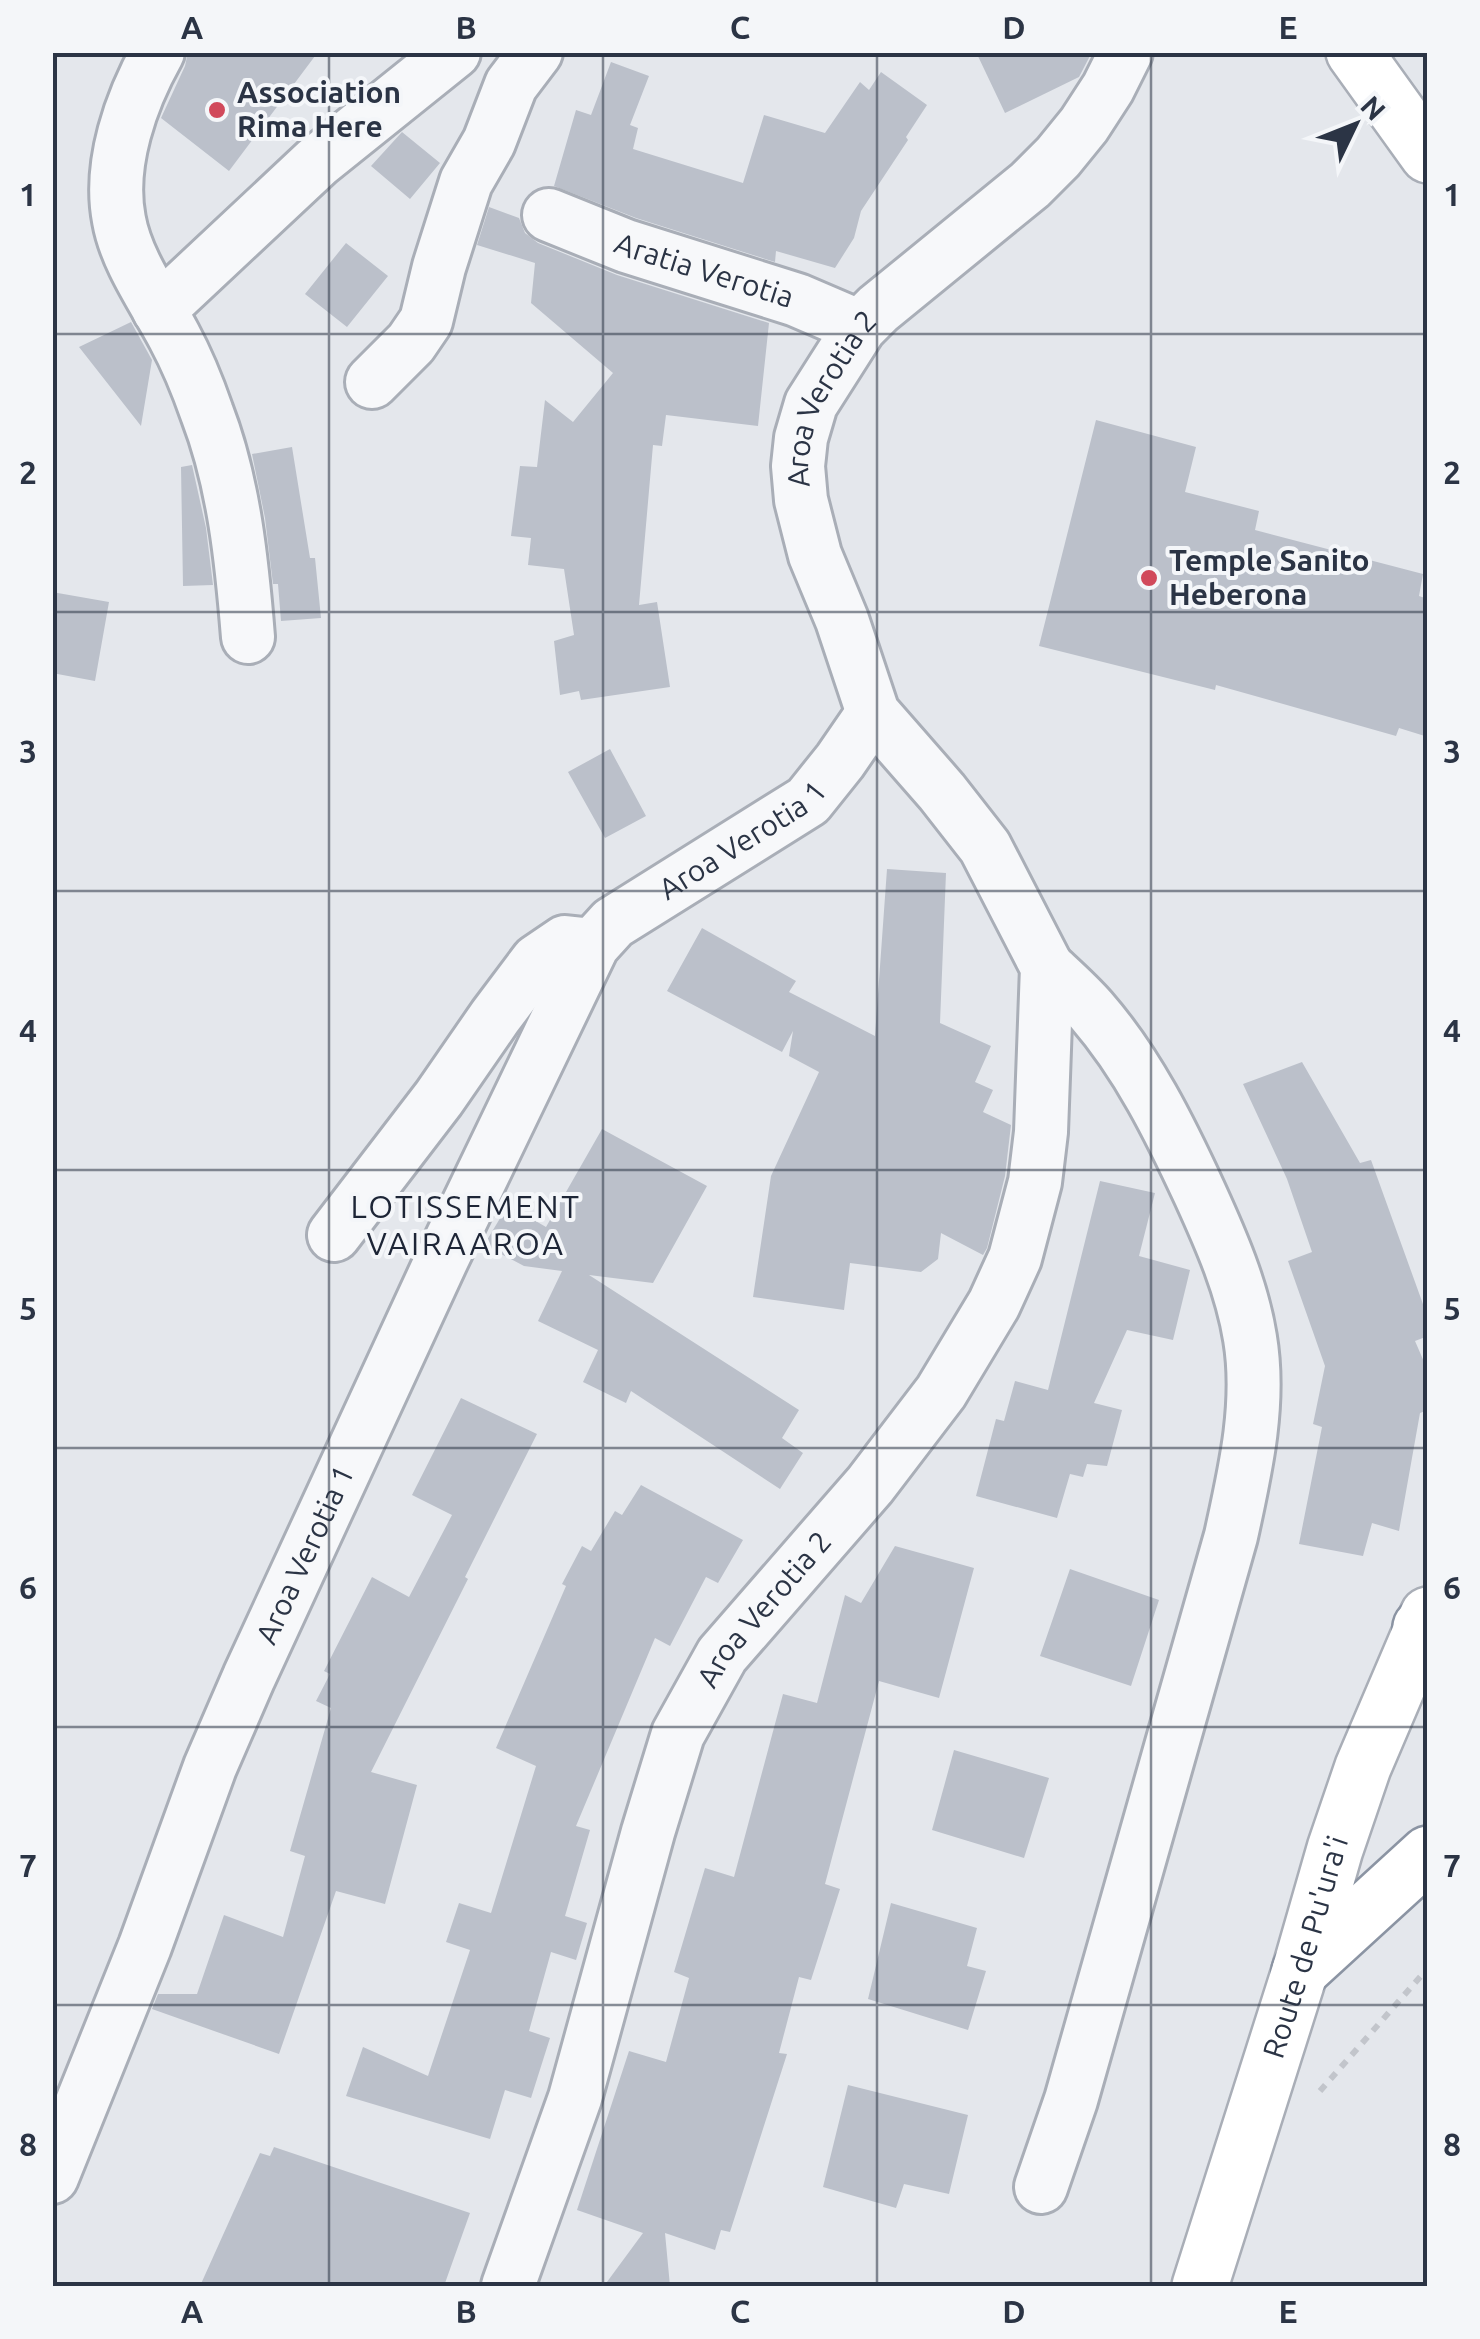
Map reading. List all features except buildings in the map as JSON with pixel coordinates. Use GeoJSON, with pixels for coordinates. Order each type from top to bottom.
{"type":"FeatureCollection","features":[{"type":"Feature","properties":{"kind":"main road"},"geometry":{"type":"LineString","coordinates":[[1354,52],[1428,155]]}},
{"type":"Feature","properties":{"kind":"main road","name":"Route de Pu'ura'i"},"geometry":{"type":"LineString","coordinates":[[1200,2286],[1362,1767],[1425,1635]]}},
{"type":"Feature","properties":{"kind":"main road"},"geometry":{"type":"LineString","coordinates":[[1300,1971],[1428,1854]]}},
{"type":"Feature","properties":{"kind":"street"},"geometry":{"type":"LineString","coordinates":[[158,52],[126,128],[117,169],[118,220],[138,274],[176,340],[208,416],[230,494],[242,559],[248,636]]}},
{"type":"Feature","properties":{"kind":"street"},"geometry":{"type":"LineString","coordinates":[[159,310],[316,162],[454,52]]}},
{"type":"Feature","properties":{"kind":"street"},"geometry":{"type":"LineString","coordinates":[[372,382],[411,343],[426,321],[438,268],[466,182],[489,142],[511,85],[536,52]]}},
{"type":"Feature","properties":{"kind":"street","name":"Aroa Verotia 2"},"geometry":{"type":"LineString","coordinates":[[1041,2187],[1071,2100],[1230,1536],[1251,1424],[1250,1339],[1214,1224],[1166,1122],[1131,1064],[1091,1010],[1047,967],[986,846],[873,713],[815,555],[801,500],[798,466],[811,404],[860,327],[1058,158],[1108,88],[1126,52]]}},
{"type":"Feature","properties":{"kind":"street","name":"Aratia Verotia"},"geometry":{"type":"LineString","coordinates":[[548,215],[626,246],[797,300],[860,327]]}},
{"type":"Feature","properties":{"kind":"street","name":"Aroa Verotia 1"},"geometry":{"type":"LineString","coordinates":[[52,2177],[145,1946],[210,1766],[249,1677],[441,1261],[593,945],[613,923],[808,801],[873,713]]}},
{"type":"Feature","properties":{"kind":"street","name":"Aroa Verotia 1"},"geometry":{"type":"LineString","coordinates":[[334,1235],[538,961],[565,942],[593,945]]}},
{"type":"Feature","properties":{"kind":"street","name":"Aroa Verotia 2"},"geometry":{"type":"LineString","coordinates":[[508,2286],[575,2098],[678,1734],[722,1654],[870,1485],[942,1392],[994,1304],[1014,1258],[1035,1182],[1042,1132],[1047,967]]}},
{"type":"Feature","properties":{"kind":"path"},"geometry":{"type":"LineString","coordinates":[[1318,2093],[1428,1968]]}},
{"type":"Feature","properties":{"kind":"place","name":"Association Rima Here"},"geometry":{"type":"Point","coordinates":[217,110]}},
{"type":"Feature","properties":{"kind":"place","name":"Temple Sanito Heberona"},"geometry":{"type":"Point","coordinates":[1149,578]}},
{"type":"Feature","properties":{"kind":"district","name":"LOTISSEMENT VAIRAAROA"},"geometry":{"type":"Point","coordinates":[466,1226]}}]}
